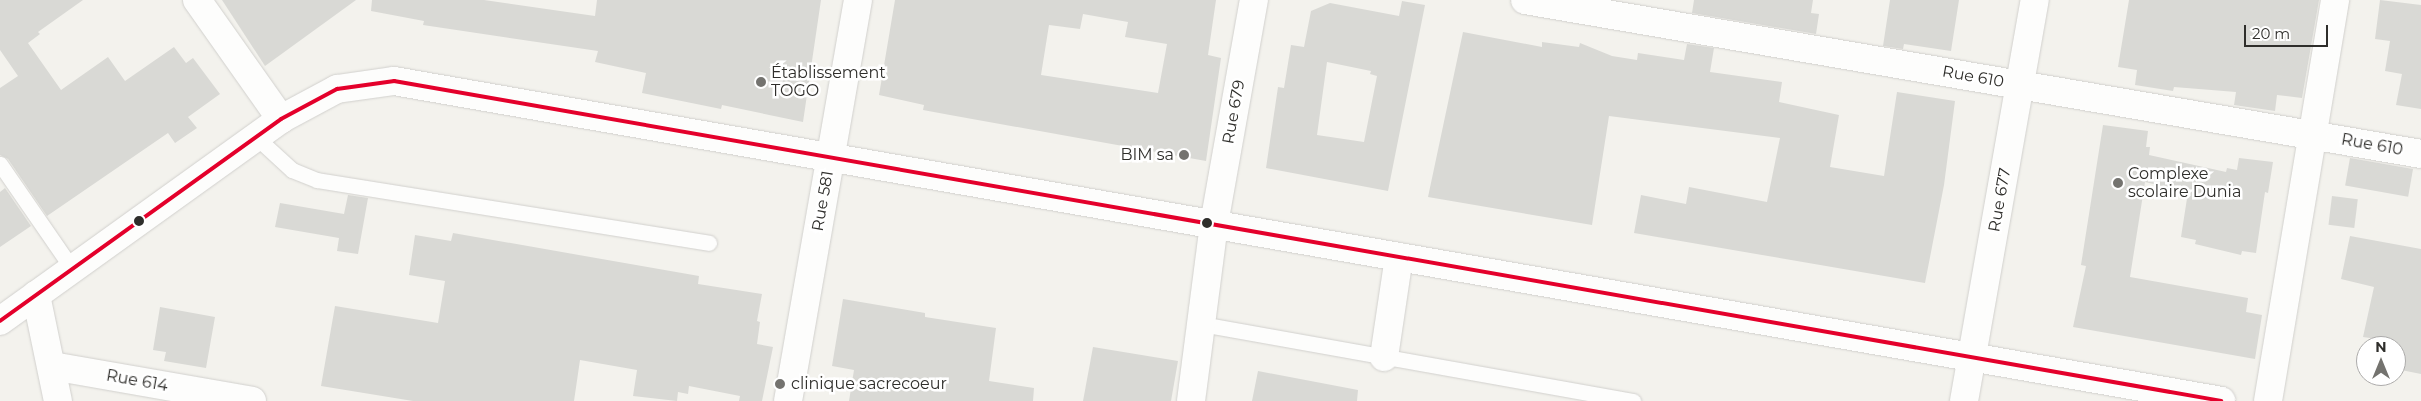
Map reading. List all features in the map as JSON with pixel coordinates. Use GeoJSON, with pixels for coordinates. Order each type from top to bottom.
{"type":"FeatureCollection","features":[{"type":"Feature","properties":{"kind":"street"},"geometry":{"type":"LineString","coordinates":[[197,0],[281,118]]}},
{"type":"Feature","properties":{"kind":"street","name":"Rue 581"},"geometry":{"type":"LineString","coordinates":[[788,401],[858,0]]}},
{"type":"Feature","properties":{"kind":"street","name":"Rue 679"},"geometry":{"type":"LineString","coordinates":[[1191,401],[1214,224],[1254,0]]}},
{"type":"Feature","properties":{"kind":"street","name":"Rue 610"},"geometry":{"type":"LineString","coordinates":[[1525,0],[2421,154]]}},
{"type":"Feature","properties":{"kind":"street","name":"Rue 677"},"geometry":{"type":"LineString","coordinates":[[1964,401],[2035,0]]}},
{"type":"Feature","properties":{"kind":"street"},"geometry":{"type":"LineString","coordinates":[[2268,401],[2335,0]]}},
{"type":"Feature","properties":{"kind":"street"},"geometry":{"type":"LineString","coordinates":[[0,321],[281,118],[337,89],[394,81],[831,156],[2221,401]]}},
{"type":"Feature","properties":{"kind":"street"},"geometry":{"type":"LineString","coordinates":[[1384,357],[1399,257]]}},
{"type":"Feature","properties":{"kind":"street"},"geometry":{"type":"LineString","coordinates":[[36,295],[58,401]]}},
{"type":"Feature","properties":{"kind":"street","name":"Rue 614"},"geometry":{"type":"LineString","coordinates":[[52,366],[252,401]]}},
{"type":"Feature","properties":{"kind":"lane"},"geometry":{"type":"LineString","coordinates":[[256,136],[292,170],[317,180],[710,243]]}},
{"type":"Feature","properties":{"kind":"lane"},"geometry":{"type":"LineString","coordinates":[[0,164],[73,270]]}},
{"type":"Feature","properties":{"kind":"lane"},"geometry":{"type":"LineString","coordinates":[[1202,324],[1633,401]]}},
{"type":"Feature","properties":{"kind":"building"},"geometry":{"type":"Polygon","coordinates":[[[0,0],[83,0],[38,32],[40,34],[28,43],[61,90],[108,57],[125,81],[174,47],[186,63],[193,58],[220,94],[188,117],[197,128],[175,143],[168,133],[47,216],[8,159],[0,155],[0,88],[18,76],[0,50],[0,0]]]}},
{"type":"Feature","properties":{"kind":"building"},"geometry":{"type":"Polygon","coordinates":[[[222,0],[356,0],[265,66],[222,0]]]}},
{"type":"Feature","properties":{"kind":"building"},"geometry":{"type":"Polygon","coordinates":[[[372,0],[484,0],[595,16],[597,0],[821,0],[803,122],[722,105],[721,109],[642,93],[646,73],[595,62],[598,51],[423,25],[424,21],[371,11],[372,0]]]}},
{"type":"Feature","properties":{"kind":"building"},"geometry":{"type":"Polygon","coordinates":[[[895,0],[1216,0],[1208,55],[1221,58],[1206,161],[923,110],[924,105],[879,95],[895,0]],[[1083,14],[1080,29],[1049,25],[1041,75],[1158,93],[1167,44],[1125,37],[1128,22],[1083,14]]]}},
{"type":"Feature","properties":{"kind":"building"},"geometry":{"type":"Polygon","coordinates":[[[1694,0],[1813,0],[1811,13],[1819,14],[1816,34],[1692,13],[1694,0]]]}},
{"type":"Feature","properties":{"kind":"building"},"geometry":{"type":"Polygon","coordinates":[[[1890,0],[1959,0],[1951,51],[1904,44],[1903,49],[1883,46],[1890,0]]]}},
{"type":"Feature","properties":{"kind":"building"},"geometry":{"type":"Polygon","coordinates":[[[2129,0],[2319,0],[2302,98],[2277,95],[2275,111],[2234,105],[2236,92],[2174,87],[2173,91],[2135,85],[2137,70],[2118,67],[2129,0]]]}},
{"type":"Feature","properties":{"kind":"building"},"geometry":{"type":"Polygon","coordinates":[[[2380,0],[2421,5],[2421,109],[2396,105],[2402,74],[2385,71],[2390,41],[2375,39],[2380,0]]]}},
{"type":"Feature","properties":{"kind":"building"},"geometry":{"type":"Polygon","coordinates":[[[1402,1],[1425,5],[1388,191],[1266,168],[1278,87],[1284,88],[1291,45],[1304,47],[1311,11],[1330,3],[1399,16],[1402,1]],[[1327,62],[1317,135],[1364,142],[1377,76],[1370,74],[1371,71],[1327,62]]]}},
{"type":"Feature","properties":{"kind":"building"},"geometry":{"type":"Polygon","coordinates":[[[1463,32],[1542,47],[1542,42],[1579,47],[1580,43],[1612,56],[1637,60],[1638,53],[1684,60],[1687,44],[1714,48],[1710,72],[1782,82],[1779,102],[1839,115],[1830,167],[1884,176],[1897,92],[1955,101],[1944,185],[1925,283],[1634,233],[1641,195],[1686,204],[1689,187],[1767,202],[1780,138],[1609,116],[1592,225],[1428,197],[1463,32]]]}},
{"type":"Feature","properties":{"kind":"building"},"geometry":{"type":"Polygon","coordinates":[[[2103,125],[2148,131],[2146,147],[2150,147],[2149,155],[2226,172],[2227,168],[2237,170],[2239,158],[2273,162],[2268,193],[2265,192],[2256,253],[2242,251],[2241,255],[2195,244],[2196,240],[2181,237],[2188,192],[2145,182],[2130,277],[2248,298],[2246,312],[2262,315],[2255,359],[2073,327],[2086,266],[2081,265],[2103,125]]]}},
{"type":"Feature","properties":{"kind":"building"},"geometry":{"type":"Polygon","coordinates":[[[2350,158],[2413,169],[2408,197],[2345,186],[2350,158]]]}},
{"type":"Feature","properties":{"kind":"building"},"geometry":{"type":"Polygon","coordinates":[[[5,188],[31,226],[0,247],[0,192],[5,188]]]}},
{"type":"Feature","properties":{"kind":"building"},"geometry":{"type":"Polygon","coordinates":[[[348,195],[368,198],[358,254],[337,251],[339,238],[275,227],[280,203],[344,214],[348,195]]]}},
{"type":"Feature","properties":{"kind":"building"},"geometry":{"type":"Polygon","coordinates":[[[2332,196],[2358,199],[2354,228],[2328,225],[2332,196]]]}},
{"type":"Feature","properties":{"kind":"building"},"geometry":{"type":"Polygon","coordinates":[[[453,233],[699,276],[698,284],[762,294],[757,321],[760,322],[757,344],[773,347],[762,401],[739,401],[740,396],[689,386],[688,394],[678,392],[677,401],[633,396],[637,370],[580,360],[574,401],[413,401],[321,386],[335,306],[438,323],[445,281],[409,275],[415,235],[451,241],[453,233]]]}},
{"type":"Feature","properties":{"kind":"building"},"geometry":{"type":"Polygon","coordinates":[[[2350,236],[2421,249],[2421,374],[2406,371],[2406,336],[2363,336],[2374,287],[2341,279],[2350,236]]]}},
{"type":"Feature","properties":{"kind":"building"},"geometry":{"type":"Polygon","coordinates":[[[843,299],[925,313],[925,317],[996,328],[989,381],[1034,388],[1033,401],[849,401],[854,370],[832,366],[843,299]]]}},
{"type":"Feature","properties":{"kind":"building"},"geometry":{"type":"Polygon","coordinates":[[[160,307],[215,317],[206,368],[164,361],[166,352],[153,350],[160,307]]]}},
{"type":"Feature","properties":{"kind":"building"},"geometry":{"type":"Polygon","coordinates":[[[1093,347],[1178,361],[1171,401],[1083,401],[1093,347]]]}},
{"type":"Feature","properties":{"kind":"building"},"geometry":{"type":"Polygon","coordinates":[[[1258,371],[1358,390],[1357,401],[1252,401],[1258,371]]]}},
{"type":"Feature","properties":{"kind":"transit line"},"geometry":{"type":"LineString","coordinates":[[0,321],[281,119],[337,89],[394,81],[2221,401]]}},
{"type":"Feature","properties":{"kind":"place","name":"Établissement TOGO"},"geometry":{"type":"Point","coordinates":[761,82]}},
{"type":"Feature","properties":{"kind":"place","name":"BIM sa"},"geometry":{"type":"Point","coordinates":[1184,155]}},
{"type":"Feature","properties":{"kind":"place","name":"Complexe scolaire Dunia"},"geometry":{"type":"Point","coordinates":[2118,183]}},
{"type":"Feature","properties":{"kind":"place","name":"clinique sacrecoeur"},"geometry":{"type":"Point","coordinates":[780,384]}}]}
